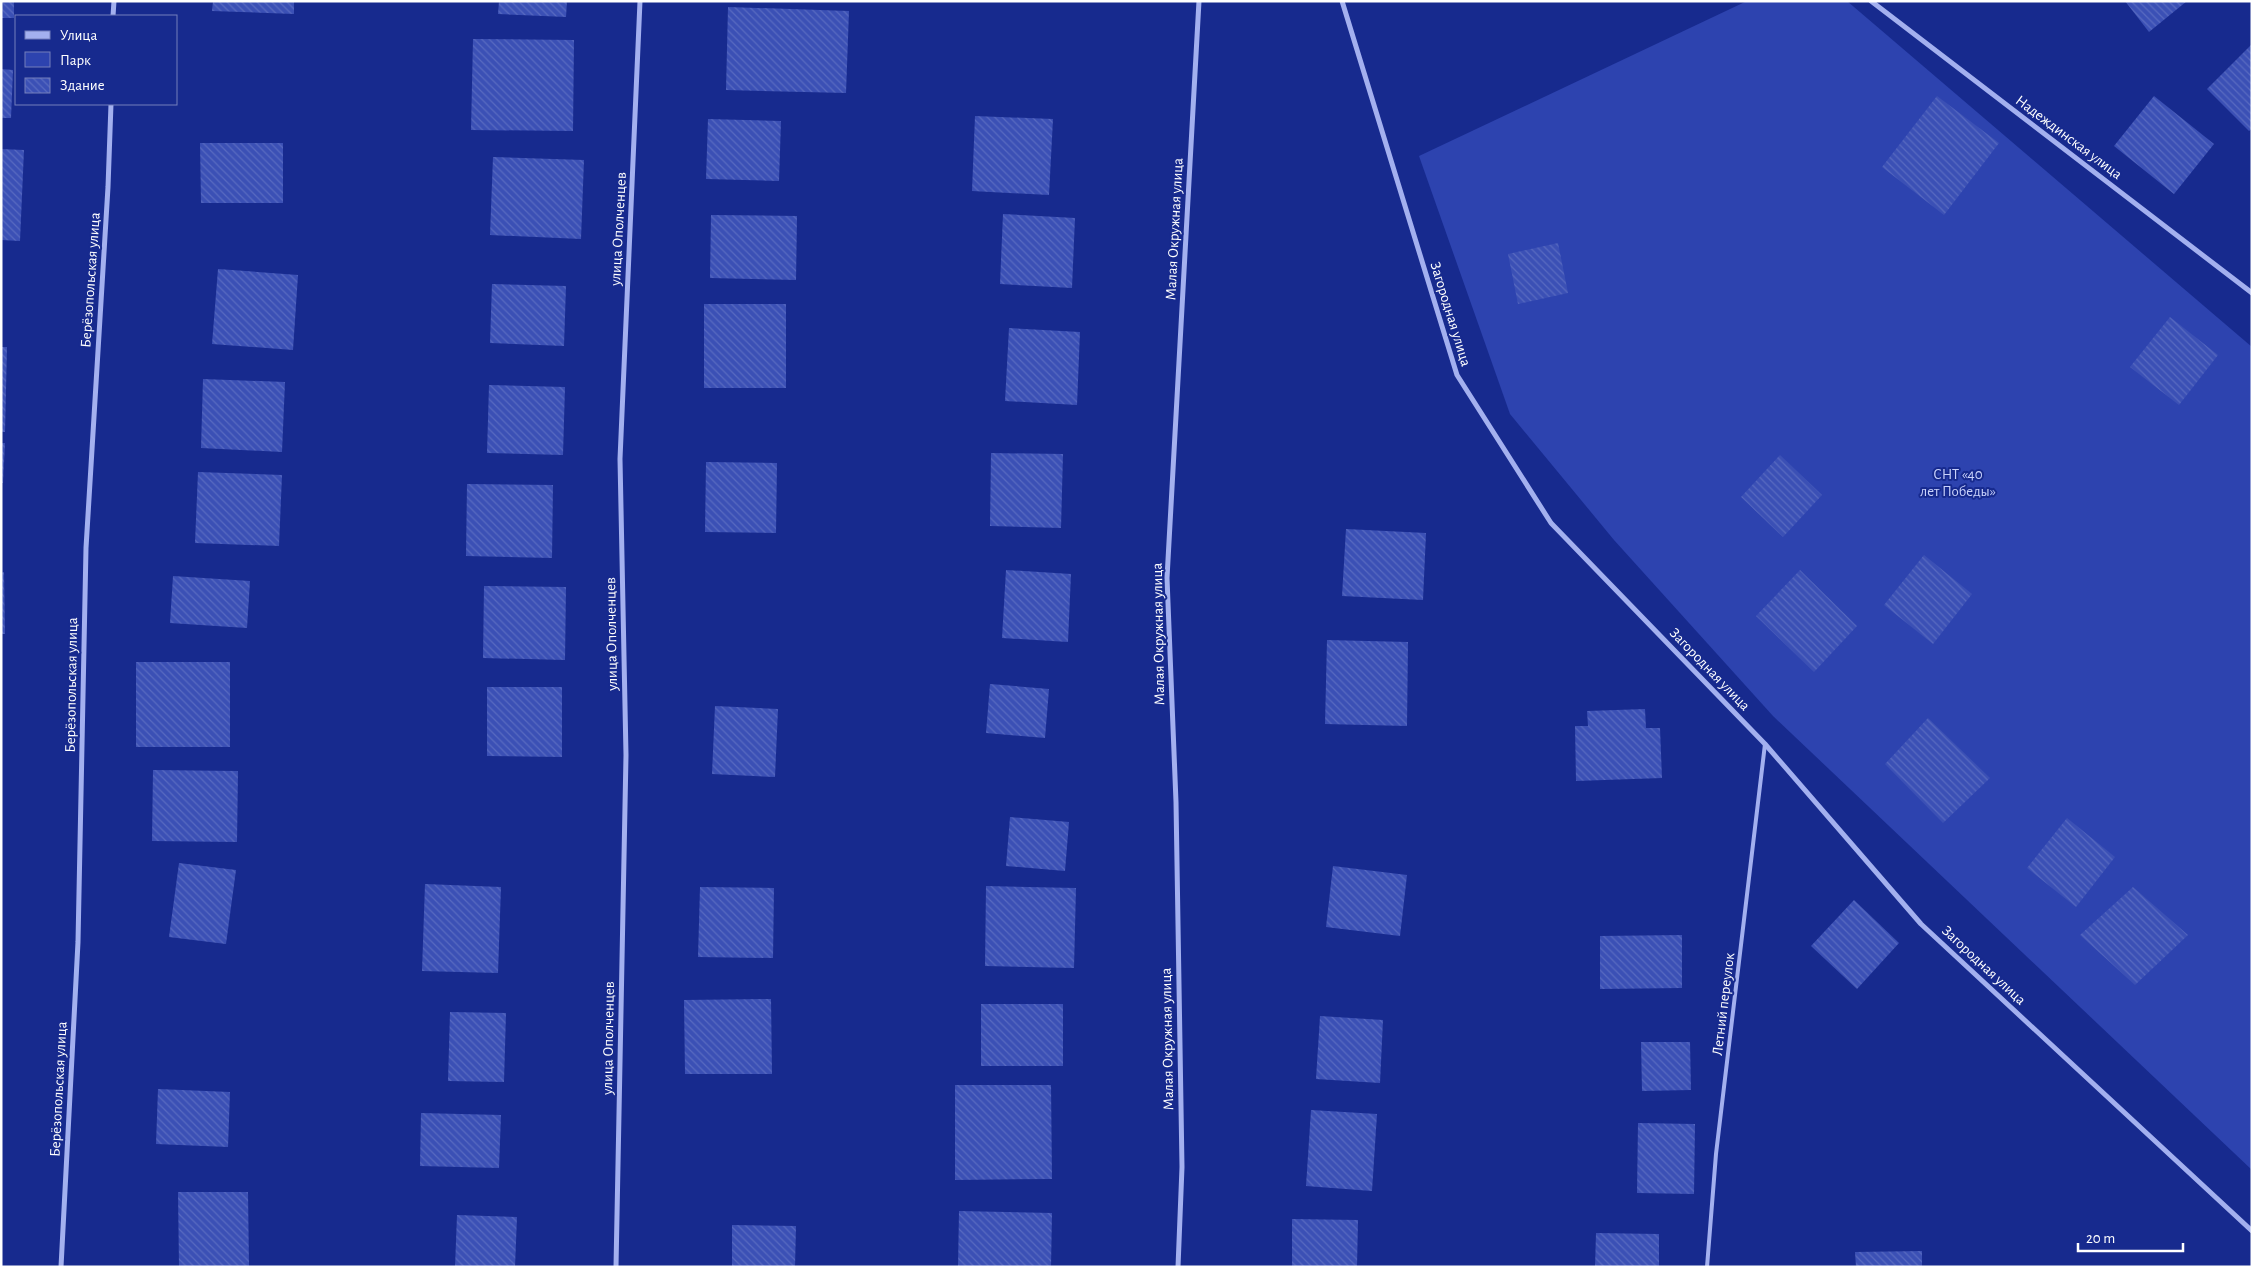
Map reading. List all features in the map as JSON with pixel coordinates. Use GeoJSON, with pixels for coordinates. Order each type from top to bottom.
{"type":"FeatureCollection","features":[{"type":"Feature","properties":{"kind":"street"},"geometry":{"type":"LineString","coordinates":[[113,15],[114,1]]}},
{"type":"Feature","properties":{"kind":"street","name":"улица Ополченцев"},"geometry":{"type":"LineString","coordinates":[[616,1267],[626,755],[620,459],[640,1]]}},
{"type":"Feature","properties":{"kind":"street","name":"Малая Окружная улица"},"geometry":{"type":"LineString","coordinates":[[1178,1267],[1182,1167],[1177,862],[1167,578],[1199,1]]}},
{"type":"Feature","properties":{"kind":"street","name":"Загородная улица"},"geometry":{"type":"LineString","coordinates":[[1342,1],[1456,375],[1551,523],[1765,744],[1921,924],[2252,1230]]}},
{"type":"Feature","properties":{"kind":"street","name":"Надеждинская улица"},"geometry":{"type":"LineString","coordinates":[[1871,1],[2252,292]]}},
{"type":"Feature","properties":{"kind":"street","name":"Берёзопольская улица"},"geometry":{"type":"LineString","coordinates":[[61,1267],[78,942],[86,548],[108,187],[111,105]]}},
{"type":"Feature","properties":{"kind":"lane","name":"Летний переулок"},"geometry":{"type":"LineString","coordinates":[[1707,1267],[1716,1154],[1765,744]]}},
{"type":"Feature","properties":{"kind":"green space","name":"СНТ «40 лет Победы»"},"geometry":{"type":"Polygon","coordinates":[[[1747,1],[1847,1],[2252,347],[2252,1170],[1773,716],[1614,540],[1510,414],[1419,156],[1747,1]]]}},
{"type":"Feature","properties":{"kind":"building"},"geometry":{"type":"Polygon","coordinates":[[[1,1],[14,1],[14,18],[1,18],[1,1]]]}},
{"type":"Feature","properties":{"kind":"building"},"geometry":{"type":"Polygon","coordinates":[[[213,1],[294,1],[294,14],[212,11],[213,1]]]}},
{"type":"Feature","properties":{"kind":"building"},"geometry":{"type":"Polygon","coordinates":[[[499,1],[567,1],[566,17],[498,14],[499,1]]]}},
{"type":"Feature","properties":{"kind":"building"},"geometry":{"type":"Polygon","coordinates":[[[2125,1],[2187,1],[2149,32],[2125,1]]]}},
{"type":"Feature","properties":{"kind":"building"},"geometry":{"type":"Polygon","coordinates":[[[728,7],[849,11],[846,93],[726,90],[728,7]]]}},
{"type":"Feature","properties":{"kind":"building"},"geometry":{"type":"Polygon","coordinates":[[[473,39],[574,40],[573,131],[471,130],[473,39]]]}},
{"type":"Feature","properties":{"kind":"building"},"geometry":{"type":"Polygon","coordinates":[[[2252,44],[2252,129],[2249,131],[2207,89],[2252,44]]]}},
{"type":"Feature","properties":{"kind":"building"},"geometry":{"type":"Polygon","coordinates":[[[1,69],[13,70],[11,118],[1,118],[1,69]]]}},
{"type":"Feature","properties":{"kind":"building"},"geometry":{"type":"Polygon","coordinates":[[[1937,96],[1999,143],[1944,215],[1882,167],[1937,96]]]}},
{"type":"Feature","properties":{"kind":"building"},"geometry":{"type":"Polygon","coordinates":[[[2154,96],[2214,144],[2174,194],[2114,146],[2154,96]]]}},
{"type":"Feature","properties":{"kind":"building"},"geometry":{"type":"Polygon","coordinates":[[[975,116],[1053,119],[1049,195],[972,191],[975,116]]]}},
{"type":"Feature","properties":{"kind":"building"},"geometry":{"type":"Polygon","coordinates":[[[708,119],[781,121],[779,181],[706,179],[708,119]]]}},
{"type":"Feature","properties":{"kind":"building"},"geometry":{"type":"Polygon","coordinates":[[[200,143],[283,143],[283,203],[201,203],[200,143]]]}},
{"type":"Feature","properties":{"kind":"building"},"geometry":{"type":"Polygon","coordinates":[[[1,149],[24,150],[20,241],[1,240],[1,149]]]}},
{"type":"Feature","properties":{"kind":"building"},"geometry":{"type":"Polygon","coordinates":[[[493,157],[584,160],[581,239],[490,235],[493,157]]]}},
{"type":"Feature","properties":{"kind":"building"},"geometry":{"type":"Polygon","coordinates":[[[1003,214],[1075,218],[1072,288],[1000,284],[1003,214]]]}},
{"type":"Feature","properties":{"kind":"building"},"geometry":{"type":"Polygon","coordinates":[[[711,215],[797,216],[796,280],[710,278],[711,215]]]}},
{"type":"Feature","properties":{"kind":"building"},"geometry":{"type":"Polygon","coordinates":[[[1558,243],[1568,293],[1518,304],[1508,254],[1558,243]]]}},
{"type":"Feature","properties":{"kind":"building"},"geometry":{"type":"Polygon","coordinates":[[[218,269],[298,275],[293,350],[212,344],[218,269]]]}},
{"type":"Feature","properties":{"kind":"building"},"geometry":{"type":"Polygon","coordinates":[[[492,284],[566,286],[564,346],[490,343],[492,284]]]}},
{"type":"Feature","properties":{"kind":"building"},"geometry":{"type":"Polygon","coordinates":[[[704,304],[786,304],[786,388],[704,388],[704,304]]]}},
{"type":"Feature","properties":{"kind":"building"},"geometry":{"type":"Polygon","coordinates":[[[2170,317],[2218,355],[2179,405],[2130,367],[2170,317]]]}},
{"type":"Feature","properties":{"kind":"building"},"geometry":{"type":"Polygon","coordinates":[[[1009,328],[1080,332],[1077,405],[1005,401],[1009,328]]]}},
{"type":"Feature","properties":{"kind":"building"},"geometry":{"type":"Polygon","coordinates":[[[1,347],[7,347],[5,432],[1,432],[1,347]]]}},
{"type":"Feature","properties":{"kind":"building"},"geometry":{"type":"Polygon","coordinates":[[[203,379],[285,382],[282,452],[201,448],[203,379]]]}},
{"type":"Feature","properties":{"kind":"building"},"geometry":{"type":"Polygon","coordinates":[[[489,385],[565,387],[563,455],[487,453],[489,385]]]}},
{"type":"Feature","properties":{"kind":"building"},"geometry":{"type":"Polygon","coordinates":[[[1,443],[5,443],[3,483],[1,483],[1,443]]]}},
{"type":"Feature","properties":{"kind":"building"},"geometry":{"type":"Polygon","coordinates":[[[991,453],[1063,454],[1061,528],[990,526],[991,453]]]}},
{"type":"Feature","properties":{"kind":"building"},"geometry":{"type":"Polygon","coordinates":[[[1780,455],[1822,495],[1783,537],[1741,497],[1780,455]]]}},
{"type":"Feature","properties":{"kind":"building"},"geometry":{"type":"Polygon","coordinates":[[[706,462],[777,463],[776,533],[705,532],[706,462]]]}},
{"type":"Feature","properties":{"kind":"building"},"geometry":{"type":"Polygon","coordinates":[[[198,472],[282,475],[279,546],[195,543],[198,472]]]}},
{"type":"Feature","properties":{"kind":"building"},"geometry":{"type":"Polygon","coordinates":[[[467,484],[553,485],[552,558],[466,556],[467,484]]]}},
{"type":"Feature","properties":{"kind":"building"},"geometry":{"type":"Polygon","coordinates":[[[1346,529],[1426,533],[1423,600],[1342,596],[1346,529]]]}},
{"type":"Feature","properties":{"kind":"building"},"geometry":{"type":"Polygon","coordinates":[[[1924,555],[1972,594],[1933,644],[1884,605],[1924,555]]]}},
{"type":"Feature","properties":{"kind":"building"},"geometry":{"type":"Polygon","coordinates":[[[1006,570],[1071,574],[1068,642],[1002,638],[1006,570]]]}},
{"type":"Feature","properties":{"kind":"building"},"geometry":{"type":"Polygon","coordinates":[[[1800,570],[1857,626],[1814,672],[1756,616],[1800,570]]]}},
{"type":"Feature","properties":{"kind":"building"},"geometry":{"type":"Polygon","coordinates":[[[4,572],[5,634],[1,634],[1,573],[4,572]]]}},
{"type":"Feature","properties":{"kind":"building"},"geometry":{"type":"Polygon","coordinates":[[[173,576],[250,581],[247,628],[170,623],[173,576]]]}},
{"type":"Feature","properties":{"kind":"building"},"geometry":{"type":"Polygon","coordinates":[[[484,586],[566,587],[565,660],[483,658],[484,586]]]}},
{"type":"Feature","properties":{"kind":"building"},"geometry":{"type":"Polygon","coordinates":[[[1327,640],[1408,642],[1407,726],[1325,724],[1327,640]]]}},
{"type":"Feature","properties":{"kind":"building"},"geometry":{"type":"Polygon","coordinates":[[[136,662],[230,662],[230,747],[136,747],[136,662]]]}},
{"type":"Feature","properties":{"kind":"building"},"geometry":{"type":"Polygon","coordinates":[[[990,684],[1049,689],[1045,738],[986,733],[990,684]]]}},
{"type":"Feature","properties":{"kind":"building"},"geometry":{"type":"Polygon","coordinates":[[[487,687],[562,687],[562,757],[487,756],[487,687]]]}},
{"type":"Feature","properties":{"kind":"building"},"geometry":{"type":"Polygon","coordinates":[[[715,706],[778,709],[775,777],[712,774],[715,706]]]}},
{"type":"Feature","properties":{"kind":"building"},"geometry":{"type":"Polygon","coordinates":[[[1645,709],[1646,728],[1660,728],[1662,778],[1576,781],[1575,726],[1588,726],[1587,711],[1645,709]]]}},
{"type":"Feature","properties":{"kind":"building"},"geometry":{"type":"Polygon","coordinates":[[[1928,718],[1990,778],[1943,823],[1885,764],[1928,718]]]}},
{"type":"Feature","properties":{"kind":"building"},"geometry":{"type":"Polygon","coordinates":[[[153,770],[238,771],[237,842],[152,841],[153,770]]]}},
{"type":"Feature","properties":{"kind":"building"},"geometry":{"type":"Polygon","coordinates":[[[1010,817],[1069,822],[1065,871],[1006,866],[1010,817]]]}},
{"type":"Feature","properties":{"kind":"building"},"geometry":{"type":"Polygon","coordinates":[[[2067,818],[2115,857],[2076,907],[2027,868],[2067,818]]]}},
{"type":"Feature","properties":{"kind":"building"},"geometry":{"type":"Polygon","coordinates":[[[179,863],[236,870],[226,944],[169,937],[179,863]]]}},
{"type":"Feature","properties":{"kind":"building"},"geometry":{"type":"Polygon","coordinates":[[[1333,866],[1407,875],[1400,936],[1326,927],[1333,866]]]}},
{"type":"Feature","properties":{"kind":"building"},"geometry":{"type":"Polygon","coordinates":[[[425,884],[501,887],[498,973],[422,971],[425,884]]]}},
{"type":"Feature","properties":{"kind":"building"},"geometry":{"type":"Polygon","coordinates":[[[986,886],[1076,888],[1074,968],[985,966],[986,886]]]}},
{"type":"Feature","properties":{"kind":"building"},"geometry":{"type":"Polygon","coordinates":[[[700,887],[774,888],[773,958],[698,957],[700,887]]]}},
{"type":"Feature","properties":{"kind":"building"},"geometry":{"type":"Polygon","coordinates":[[[2133,887],[2188,935],[2135,985],[2080,935],[2133,887]]]}},
{"type":"Feature","properties":{"kind":"building"},"geometry":{"type":"Polygon","coordinates":[[[1854,900],[1899,943],[1857,989],[1811,946],[1854,900]]]}},
{"type":"Feature","properties":{"kind":"building"},"geometry":{"type":"Polygon","coordinates":[[[1682,935],[1682,988],[1600,989],[1600,936],[1682,935]]]}},
{"type":"Feature","properties":{"kind":"building"},"geometry":{"type":"Polygon","coordinates":[[[771,999],[772,1074],[685,1074],[684,1000],[771,999]]]}},
{"type":"Feature","properties":{"kind":"building"},"geometry":{"type":"Polygon","coordinates":[[[981,1004],[1063,1004],[1063,1066],[981,1066],[981,1004]]]}},
{"type":"Feature","properties":{"kind":"building"},"geometry":{"type":"Polygon","coordinates":[[[450,1012],[506,1013],[504,1082],[448,1081],[450,1012]]]}},
{"type":"Feature","properties":{"kind":"building"},"geometry":{"type":"Polygon","coordinates":[[[1320,1016],[1383,1020],[1380,1083],[1316,1079],[1320,1016]]]}},
{"type":"Feature","properties":{"kind":"building"},"geometry":{"type":"Polygon","coordinates":[[[1641,1042],[1690,1042],[1691,1090],[1642,1091],[1641,1042]]]}},
{"type":"Feature","properties":{"kind":"building"},"geometry":{"type":"Polygon","coordinates":[[[955,1085],[1051,1085],[1052,1179],[955,1180],[955,1085]]]}},
{"type":"Feature","properties":{"kind":"building"},"geometry":{"type":"Polygon","coordinates":[[[158,1089],[230,1092],[228,1147],[156,1144],[158,1089]]]}},
{"type":"Feature","properties":{"kind":"building"},"geometry":{"type":"Polygon","coordinates":[[[1311,1110],[1377,1114],[1372,1191],[1306,1186],[1311,1110]]]}},
{"type":"Feature","properties":{"kind":"building"},"geometry":{"type":"Polygon","coordinates":[[[421,1113],[501,1115],[499,1168],[420,1166],[421,1113]]]}},
{"type":"Feature","properties":{"kind":"building"},"geometry":{"type":"Polygon","coordinates":[[[1638,1123],[1695,1124],[1694,1194],[1637,1193],[1638,1123]]]}},
{"type":"Feature","properties":{"kind":"building"},"geometry":{"type":"Polygon","coordinates":[[[178,1192],[248,1192],[249,1267],[179,1267],[178,1192]]]}},
{"type":"Feature","properties":{"kind":"building"},"geometry":{"type":"Polygon","coordinates":[[[959,1211],[1052,1213],[1051,1267],[958,1267],[959,1211]]]}},
{"type":"Feature","properties":{"kind":"building"},"geometry":{"type":"Polygon","coordinates":[[[457,1215],[517,1217],[515,1267],[455,1267],[457,1215]]]}},
{"type":"Feature","properties":{"kind":"building"},"geometry":{"type":"Polygon","coordinates":[[[1292,1219],[1358,1220],[1357,1267],[1292,1267],[1292,1219]]]}},
{"type":"Feature","properties":{"kind":"building"},"geometry":{"type":"Polygon","coordinates":[[[732,1225],[796,1226],[795,1267],[732,1267],[732,1225]]]}},
{"type":"Feature","properties":{"kind":"building"},"geometry":{"type":"Polygon","coordinates":[[[1596,1233],[1659,1234],[1659,1267],[1595,1267],[1596,1233]]]}},
{"type":"Feature","properties":{"kind":"building"},"geometry":{"type":"Polygon","coordinates":[[[1922,1251],[1922,1267],[1856,1267],[1855,1252],[1922,1251]]]}}]}
